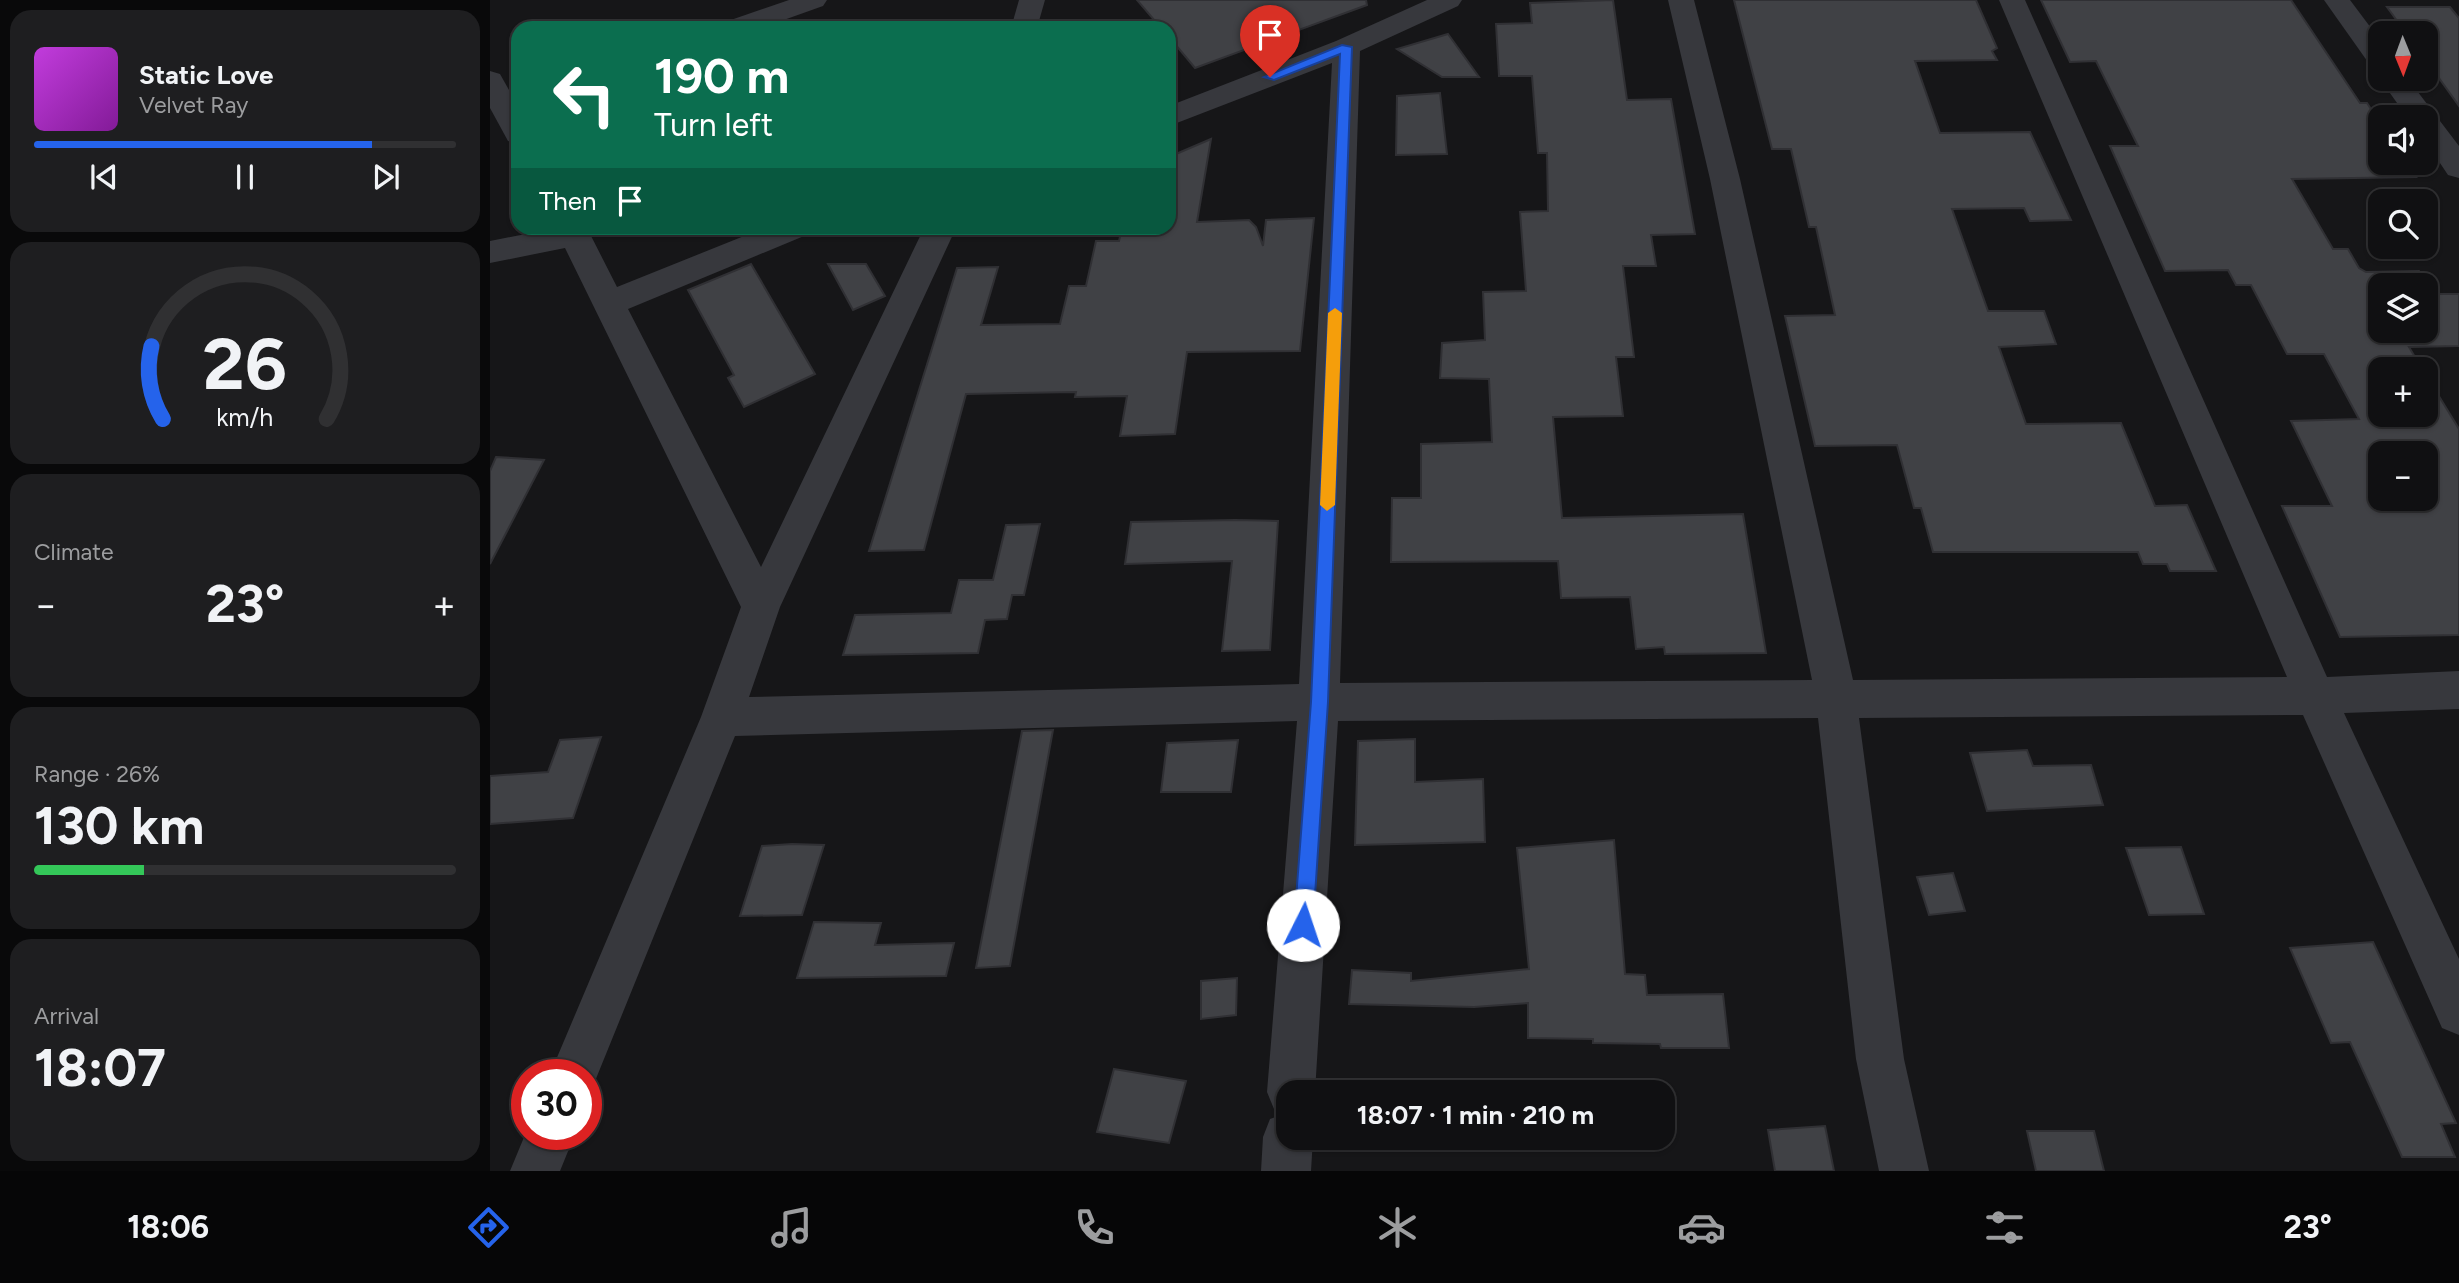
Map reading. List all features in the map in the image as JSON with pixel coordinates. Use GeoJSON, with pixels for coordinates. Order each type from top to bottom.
{"type":"FeatureCollection","features":[{"type":"Feature","properties":{"kind":"street"},"geometry":{"type":"LineString","coordinates":[[755,21],[814,0]]}},
{"type":"Feature","properties":{"kind":"street"},"geometry":{"type":"LineString","coordinates":[[1026,21],[1032,0]]}},
{"type":"Feature","properties":{"kind":"street"},"geometry":{"type":"LineString","coordinates":[[1176,114],[1346,47],[1449,0]]}},
{"type":"Feature","properties":{"kind":"street"},"geometry":{"type":"LineString","coordinates":[[1681,0],[1725,179],[1836,696],[1880,1059],[1904,1171]]}},
{"type":"Feature","properties":{"kind":"street"},"geometry":{"type":"LineString","coordinates":[[2012,0],[2315,696],[2459,1011]]}},
{"type":"Feature","properties":{"kind":"street"},"geometry":{"type":"LineString","coordinates":[[2337,0],[2368,43]]}},
{"type":"Feature","properties":{"kind":"street"},"geometry":{"type":"LineString","coordinates":[[1292,1080],[1319,702],[1346,47]]}},
{"type":"Feature","properties":{"kind":"street"},"geometry":{"type":"LineString","coordinates":[[490,80],[511,112]]}},
{"type":"Feature","properties":{"kind":"street"},"geometry":{"type":"LineString","coordinates":[[2438,139],[2459,168]]}},
{"type":"Feature","properties":{"kind":"street"},"geometry":{"type":"LineString","coordinates":[[490,252],[557,235]]}},
{"type":"Feature","properties":{"kind":"street"},"geometry":{"type":"LineString","coordinates":[[575,235],[607,304],[761,607]]}},
{"type":"Feature","properties":{"kind":"street"},"geometry":{"type":"LineString","coordinates":[[607,304],[776,235]]}},
{"type":"Feature","properties":{"kind":"street"},"geometry":{"type":"LineString","coordinates":[[580,1059],[722,716],[761,607],[937,235]]}},
{"type":"Feature","properties":{"kind":"street"},"geometry":{"type":"LineString","coordinates":[[722,716],[1319,702],[1836,696],[2315,696],[2459,690]]}},
{"type":"Feature","properties":{"kind":"street"},"geometry":{"type":"LineString","coordinates":[[534,1171],[543,1150]]}},
{"type":"Feature","properties":{"kind":"street"},"geometry":{"type":"LineString","coordinates":[[1286,1171],[1287,1150]]}},
{"type":"Feature","properties":{"kind":"building"},"geometry":{"type":"Polygon","coordinates":[[[1137,0],[1366,0],[1367,5],[1195,68],[1176,45],[1176,21],[1155,21],[1137,0]]]}},
{"type":"Feature","properties":{"kind":"building"},"geometry":{"type":"Polygon","coordinates":[[[1613,0],[1627,100],[1671,99],[1695,234],[1651,235],[1656,266],[1623,266],[1634,357],[1616,357],[1623,416],[1553,417],[1562,518],[1743,514],[1766,653],[1665,654],[1664,647],[1636,649],[1630,597],[1561,598],[1558,561],[1391,562],[1392,498],[1421,498],[1421,444],[1492,442],[1489,379],[1440,378],[1442,343],[1485,340],[1483,292],[1526,291],[1520,212],[1548,211],[1547,153],[1538,153],[1532,76],[1499,76],[1496,24],[1532,23],[1530,3],[1613,0]]]}},
{"type":"Feature","properties":{"kind":"building"},"geometry":{"type":"Polygon","coordinates":[[[1734,0],[1976,0],[1997,48],[1992,51],[1997,60],[1915,61],[1940,133],[2030,132],[2071,220],[2030,221],[2024,208],[1952,209],[1988,311],[2044,311],[2056,344],[1999,347],[2026,424],[2121,423],[2155,506],[2187,505],[2216,571],[2170,571],[2167,564],[2143,564],[2138,552],[1933,552],[1921,508],[1914,508],[1897,445],[1815,446],[1785,316],[1835,315],[1816,227],[1809,227],[1791,149],[1772,149],[1734,0]]]}},
{"type":"Feature","properties":{"kind":"building"},"geometry":{"type":"Polygon","coordinates":[[[2041,0],[2291,0],[2360,103],[2368,105],[2368,175],[2416,177],[2292,179],[2333,249],[2348,249],[2359,268],[2366,272],[2420,273],[2368,273],[2368,343],[2438,343],[2438,294],[2459,294],[2459,346],[2409,347],[2415,357],[2368,357],[2368,427],[2438,427],[2438,395],[2459,429],[2459,635],[2340,637],[2282,506],[2332,506],[2291,421],[2359,419],[2324,354],[2287,354],[2251,285],[2236,285],[2228,270],[2165,271],[2110,146],[2138,146],[2096,61],[2070,62],[2041,0]]]}},
{"type":"Feature","properties":{"kind":"building"},"geometry":{"type":"Polygon","coordinates":[[[2387,7],[2450,7],[2459,18],[2459,106],[2438,77],[2438,21],[2397,21],[2387,7]]]}},
{"type":"Feature","properties":{"kind":"building"},"geometry":{"type":"Polygon","coordinates":[[[1448,34],[1479,77],[1442,77],[1397,49],[1448,34]]]}},
{"type":"Feature","properties":{"kind":"building"},"geometry":{"type":"Polygon","coordinates":[[[1440,93],[1447,154],[1396,155],[1397,96],[1440,93]]]}},
{"type":"Feature","properties":{"kind":"building"},"geometry":{"type":"Polygon","coordinates":[[[1211,139],[1197,222],[1249,220],[1256,227],[1263,246],[1266,220],[1314,218],[1300,351],[1187,352],[1175,434],[1120,436],[1127,396],[1075,397],[1076,392],[966,394],[924,550],[869,551],[957,268],[998,267],[981,325],[1060,324],[1069,286],[1086,286],[1096,241],[1119,241],[1120,235],[1176,235],[1176,154],[1211,139]]]}},
{"type":"Feature","properties":{"kind":"building"},"geometry":{"type":"Polygon","coordinates":[[[751,264],[815,374],[744,407],[728,378],[734,375],[688,290],[751,264]]]}},
{"type":"Feature","properties":{"kind":"building"},"geometry":{"type":"Polygon","coordinates":[[[828,264],[866,264],[885,296],[853,310],[828,264]]]}},
{"type":"Feature","properties":{"kind":"building"},"geometry":{"type":"Polygon","coordinates":[[[496,457],[544,460],[490,564],[490,471],[496,457]]]}},
{"type":"Feature","properties":{"kind":"building"},"geometry":{"type":"Polygon","coordinates":[[[1278,521],[1270,650],[1222,651],[1232,561],[1125,564],[1131,522],[1278,521]]]}},
{"type":"Feature","properties":{"kind":"building"},"geometry":{"type":"Polygon","coordinates":[[[1040,524],[1024,595],[1012,595],[1007,619],[985,620],[978,653],[843,655],[855,615],[951,613],[959,580],[993,580],[1006,525],[1040,524]]]}},
{"type":"Feature","properties":{"kind":"building"},"geometry":{"type":"Polygon","coordinates":[[[1053,730],[1010,966],[976,968],[1022,731],[1053,730]]]}},
{"type":"Feature","properties":{"kind":"building"},"geometry":{"type":"Polygon","coordinates":[[[601,737],[573,818],[490,824],[490,776],[548,772],[560,740],[601,737]]]}},
{"type":"Feature","properties":{"kind":"building"},"geometry":{"type":"Polygon","coordinates":[[[1415,739],[1415,782],[1483,779],[1485,842],[1355,845],[1358,741],[1415,739]]]}},
{"type":"Feature","properties":{"kind":"building"},"geometry":{"type":"Polygon","coordinates":[[[1238,740],[1231,792],[1161,792],[1167,743],[1238,740]]]}},
{"type":"Feature","properties":{"kind":"building"},"geometry":{"type":"Polygon","coordinates":[[[2027,750],[2033,766],[2091,765],[2103,805],[1987,811],[1970,753],[2027,750]]]}},
{"type":"Feature","properties":{"kind":"building"},"geometry":{"type":"Polygon","coordinates":[[[1614,840],[1625,974],[1645,975],[1647,995],[1723,994],[1729,1048],[1661,1048],[1660,1044],[1528,1038],[1528,1003],[1474,1007],[1349,1004],[1352,970],[1411,973],[1411,981],[1529,969],[1517,848],[1614,840]]]}},
{"type":"Feature","properties":{"kind":"building"},"geometry":{"type":"Polygon","coordinates":[[[824,845],[802,915],[740,916],[762,846],[824,845]]]}},
{"type":"Feature","properties":{"kind":"building"},"geometry":{"type":"Polygon","coordinates":[[[2181,847],[2204,914],[2149,915],[2126,848],[2181,847]]]}},
{"type":"Feature","properties":{"kind":"building"},"geometry":{"type":"Polygon","coordinates":[[[1953,873],[1965,911],[1929,915],[1917,877],[1953,873]]]}},
{"type":"Feature","properties":{"kind":"building"},"geometry":{"type":"Polygon","coordinates":[[[814,922],[881,923],[875,945],[954,943],[946,976],[797,978],[814,922]]]}},
{"type":"Feature","properties":{"kind":"building"},"geometry":{"type":"Polygon","coordinates":[[[2373,942],[2456,1123],[2441,1124],[2455,1157],[2402,1157],[2350,1042],[2331,1043],[2290,948],[2373,942]]]}},
{"type":"Feature","properties":{"kind":"building"},"geometry":{"type":"Polygon","coordinates":[[[1237,978],[1236,1015],[1201,1019],[1201,981],[1237,978]]]}},
{"type":"Feature","properties":{"kind":"building"},"geometry":{"type":"Polygon","coordinates":[[[1114,1069],[1186,1081],[1169,1143],[1097,1132],[1114,1069]]]}},
{"type":"Feature","properties":{"kind":"building"},"geometry":{"type":"Polygon","coordinates":[[[1825,1126],[1834,1171],[1775,1171],[1768,1130],[1825,1126]]]}},
{"type":"Feature","properties":{"kind":"building"},"geometry":{"type":"Polygon","coordinates":[[[2027,1131],[2094,1131],[2104,1171],[2036,1171],[2027,1131]]]}},
{"type":"Feature","properties":{"kind":"slow traffic"},"geometry":{"type":"LineString","coordinates":[[1327,505],[1335,313]]}},
{"type":"Feature","properties":{"kind":"route"},"geometry":{"type":"LineString","coordinates":[[1270,77],[1346,47],[1319,702],[1303,925]]}}]}
